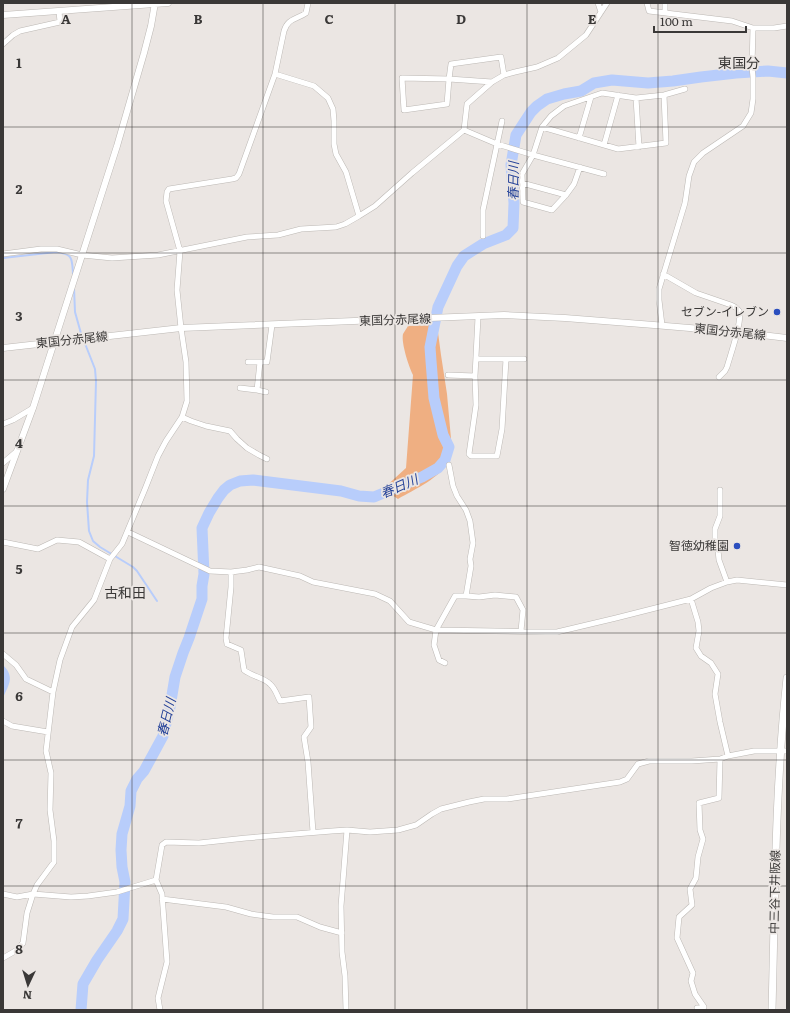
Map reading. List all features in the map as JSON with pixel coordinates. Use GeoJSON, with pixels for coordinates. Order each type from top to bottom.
{"type":"FeatureCollection","features":[{"type":"Feature","properties":{"kind":"main road","name":"中三谷下井阪線"},"geometry":{"type":"LineString","coordinates":[[772,1010],[776,843],[784,751],[787,678]]}},
{"type":"Feature","properties":{"kind":"street"},"geometry":{"type":"LineString","coordinates":[[3,15],[168,3]]}},
{"type":"Feature","properties":{"kind":"street"},"geometry":{"type":"LineString","coordinates":[[3,958],[17,950],[23,944],[27,913],[33,894],[54,862],[54,841],[50,810],[51,773],[46,751],[53,692],[60,660],[72,627],[94,600],[110,559],[122,544],[128,532],[158,456],[166,440],[182,417],[187,401],[186,362],[177,290],[180,251],[166,201],[166,192],[169,189],[236,178],[239,174],[275,74],[286,26],[290,21],[306,13],[308,3]]}},
{"type":"Feature","properties":{"kind":"street"},"geometry":{"type":"LineString","coordinates":[[598,3],[601,12]]}},
{"type":"Feature","properties":{"kind":"street"},"geometry":{"type":"LineString","coordinates":[[3,254],[41,249],[57,249],[82,255],[112,258],[158,255],[247,237],[278,235],[300,229],[336,227],[345,224],[375,206],[464,130],[467,104],[492,82],[504,75],[537,67],[558,58],[586,35],[607,3]]}},
{"type":"Feature","properties":{"kind":"street"},"geometry":{"type":"LineString","coordinates":[[647,3],[648,11],[732,21],[753,28],[774,28],[787,26]]}},
{"type":"Feature","properties":{"kind":"street"},"geometry":{"type":"LineString","coordinates":[[665,3],[665,12]]}},
{"type":"Feature","properties":{"kind":"street"},"geometry":{"type":"LineString","coordinates":[[3,489],[33,408],[117,146],[152,26],[155,4]]}},
{"type":"Feature","properties":{"kind":"street"},"geometry":{"type":"LineString","coordinates":[[3,44],[12,35],[20,31],[60,22],[59,11]]}},
{"type":"Feature","properties":{"kind":"street"},"geometry":{"type":"LineString","coordinates":[[662,326],[659,289],[685,204],[689,176],[694,162],[703,153],[743,126],[751,113],[753,99],[753,28]]}},
{"type":"Feature","properties":{"kind":"street"},"geometry":{"type":"LineString","coordinates":[[492,82],[449,79],[402,78],[404,110],[447,104],[449,79],[452,64],[501,57],[504,75]]}},
{"type":"Feature","properties":{"kind":"street"},"geometry":{"type":"LineString","coordinates":[[275,74],[314,86],[328,98],[333,109],[334,144],[336,154],[346,172],[358,216]]}},
{"type":"Feature","properties":{"kind":"street"},"geometry":{"type":"LineString","coordinates":[[580,167],[574,184],[552,210],[523,202],[522,174],[533,155],[542,127],[551,116],[564,106],[602,92],[636,98],[685,89]]}},
{"type":"Feature","properties":{"kind":"street"},"geometry":{"type":"LineString","coordinates":[[542,127],[618,149],[666,142],[664,94]]}},
{"type":"Feature","properties":{"kind":"street"},"geometry":{"type":"LineString","coordinates":[[604,145],[618,95]]}},
{"type":"Feature","properties":{"kind":"street"},"geometry":{"type":"LineString","coordinates":[[579,138],[591,97]]}},
{"type":"Feature","properties":{"kind":"street"},"geometry":{"type":"LineString","coordinates":[[636,98],[639,146]]}},
{"type":"Feature","properties":{"kind":"street"},"geometry":{"type":"LineString","coordinates":[[483,236],[483,210],[502,121]]}},
{"type":"Feature","properties":{"kind":"street"},"geometry":{"type":"LineString","coordinates":[[464,130],[506,147],[604,174]]}},
{"type":"Feature","properties":{"kind":"street"},"geometry":{"type":"LineString","coordinates":[[522,183],[566,195]]}},
{"type":"Feature","properties":{"kind":"street"},"geometry":{"type":"LineString","coordinates":[[663,274],[696,293],[736,307],[739,311],[740,317],[737,332],[727,367],[719,377]]}},
{"type":"Feature","properties":{"kind":"street","name":"東国分赤尾線"},"geometry":{"type":"LineString","coordinates":[[3,348],[181,328],[504,316],[565,318],[737,332],[787,338]]}},
{"type":"Feature","properties":{"kind":"street"},"geometry":{"type":"LineString","coordinates":[[478,317],[475,376],[476,405],[469,454],[471,456],[497,456],[502,429],[506,359]]}},
{"type":"Feature","properties":{"kind":"street"},"geometry":{"type":"LineString","coordinates":[[248,362],[267,362],[272,325]]}},
{"type":"Feature","properties":{"kind":"street"},"geometry":{"type":"LineString","coordinates":[[477,359],[524,359]]}},
{"type":"Feature","properties":{"kind":"street"},"geometry":{"type":"LineString","coordinates":[[257,390],[260,362]]}},
{"type":"Feature","properties":{"kind":"street"},"geometry":{"type":"LineString","coordinates":[[448,375],[475,376]]}},
{"type":"Feature","properties":{"kind":"street"},"geometry":{"type":"LineString","coordinates":[[240,388],[266,392]]}},
{"type":"Feature","properties":{"kind":"street"},"geometry":{"type":"LineString","coordinates":[[3,424],[33,408]]}},
{"type":"Feature","properties":{"kind":"street"},"geometry":{"type":"LineString","coordinates":[[182,417],[206,426],[230,431],[247,448],[259,456],[267,459]]}},
{"type":"Feature","properties":{"kind":"street"},"geometry":{"type":"LineString","coordinates":[[3,463],[17,451]]}},
{"type":"Feature","properties":{"kind":"street"},"geometry":{"type":"LineString","coordinates":[[449,465],[453,486],[457,496],[466,510],[470,521],[473,543],[466,596]]}},
{"type":"Feature","properties":{"kind":"street"},"geometry":{"type":"LineString","coordinates":[[720,490],[720,516],[715,529],[715,539],[719,560],[727,582]]}},
{"type":"Feature","properties":{"kind":"street"},"geometry":{"type":"LineString","coordinates":[[128,532],[210,571],[231,572],[258,567],[300,576],[313,582],[375,594],[390,601],[409,622],[436,630],[557,632],[691,599],[711,588],[727,582],[737,580],[787,585]]}},
{"type":"Feature","properties":{"kind":"street"},"geometry":{"type":"LineString","coordinates":[[3,542],[38,550],[57,540],[79,542],[110,559]]}},
{"type":"Feature","properties":{"kind":"street"},"geometry":{"type":"LineString","coordinates":[[231,572],[226,638],[227,644],[241,650],[244,670],[248,674],[269,682],[280,701],[309,697],[311,727],[304,737],[308,762],[313,832]]}},
{"type":"Feature","properties":{"kind":"street"},"geometry":{"type":"LineString","coordinates":[[446,663],[439,660],[434,645],[436,630],[455,596],[480,597],[495,595],[516,597],[523,610],[521,632]]}},
{"type":"Feature","properties":{"kind":"street"},"geometry":{"type":"LineString","coordinates":[[691,599],[698,622],[699,631],[696,648],[701,656],[711,663],[718,674],[715,694],[728,756]]}},
{"type":"Feature","properties":{"kind":"street"},"geometry":{"type":"LineString","coordinates":[[3,654],[16,665],[26,679],[53,692]]}},
{"type":"Feature","properties":{"kind":"street"},"geometry":{"type":"LineString","coordinates":[[3,722],[12,726],[48,732]]}},
{"type":"Feature","properties":{"kind":"street"},"geometry":{"type":"LineString","coordinates":[[160,1010],[158,998],[167,962],[162,894],[156,880],[162,845],[166,842],[199,843],[313,832],[347,830],[370,832],[398,830],[416,825],[441,809],[469,802],[484,799],[508,799],[615,784],[627,779],[638,764],[649,762],[720,759],[728,756],[754,752],[784,751]]}},
{"type":"Feature","properties":{"kind":"street"},"geometry":{"type":"LineString","coordinates":[[698,1010],[698,1008],[704,1007],[695,994],[691,981],[693,973],[677,938],[679,917],[692,905],[690,889],[696,878],[698,857],[703,839],[700,830],[699,804],[719,798],[720,759]]}},
{"type":"Feature","properties":{"kind":"street"},"geometry":{"type":"LineString","coordinates":[[346,1010],[341,906],[347,830]]}},
{"type":"Feature","properties":{"kind":"street"},"geometry":{"type":"LineString","coordinates":[[3,894],[17,897],[33,894],[71,897],[88,896],[117,892],[156,880]]}},
{"type":"Feature","properties":{"kind":"street"},"geometry":{"type":"LineString","coordinates":[[162,899],[226,907],[251,914],[273,917],[297,917],[320,927],[342,933]]}},
{"type":"Feature","properties":{"kind":"shaded area"},"geometry":{"type":"Polygon","coordinates":[[[437,325],[447,394],[452,450],[451,455],[446,466],[434,477],[420,487],[398,499],[383,489],[406,468],[413,375],[404,349],[403,334],[408,326],[437,325]]]}},
{"type":"Feature","properties":{"kind":"water"},"geometry":{"type":"Polygon","coordinates":[[[3,665],[9,673],[10,681],[3,698],[3,665]]]}},
{"type":"Feature","properties":{"kind":"waterway","name":"春日川"},"geometry":{"type":"LineString","coordinates":[[81,1010],[83,984],[123,919],[125,882],[121,850],[122,834],[130,806],[131,791],[163,736],[175,677],[202,599],[204,574],[202,528],[209,513],[224,490],[230,485],[240,481],[253,480],[341,491],[359,496],[374,497],[422,477],[438,468],[445,460],[449,447],[443,435],[434,398],[430,347],[438,307],[457,266],[464,256],[483,244],[506,235],[513,228],[514,203],[511,165],[516,135],[531,112],[537,106],[547,99],[581,91],[594,83],[612,80],[648,83],[736,73],[768,71],[787,73]]}},
{"type":"Feature","properties":{"kind":"waterway"},"geometry":{"type":"LineString","coordinates":[[3,258],[56,252],[62,253],[69,256],[72,261],[73,274]]}},
{"type":"Feature","properties":{"kind":"waterway"},"geometry":{"type":"LineString","coordinates":[[74,288],[75,312],[82,337]]}},
{"type":"Feature","properties":{"kind":"waterway"},"geometry":{"type":"LineString","coordinates":[[84,341],[95,369],[96,381],[94,456],[88,480],[87,502],[89,531],[93,541],[100,547],[137,571],[157,601]]}},
{"type":"Feature","properties":{"kind":"place","name":"セブン-イレブン"},"geometry":{"type":"Point","coordinates":[777,312]}},
{"type":"Feature","properties":{"kind":"place","name":"智徳幼稚園"},"geometry":{"type":"Point","coordinates":[737,546]}},
{"type":"Feature","properties":{"kind":"district","name":"東国分"},"geometry":{"type":"Point","coordinates":[739,63]}},
{"type":"Feature","properties":{"kind":"district","name":"古和田"},"geometry":{"type":"Point","coordinates":[125,593]}}]}
